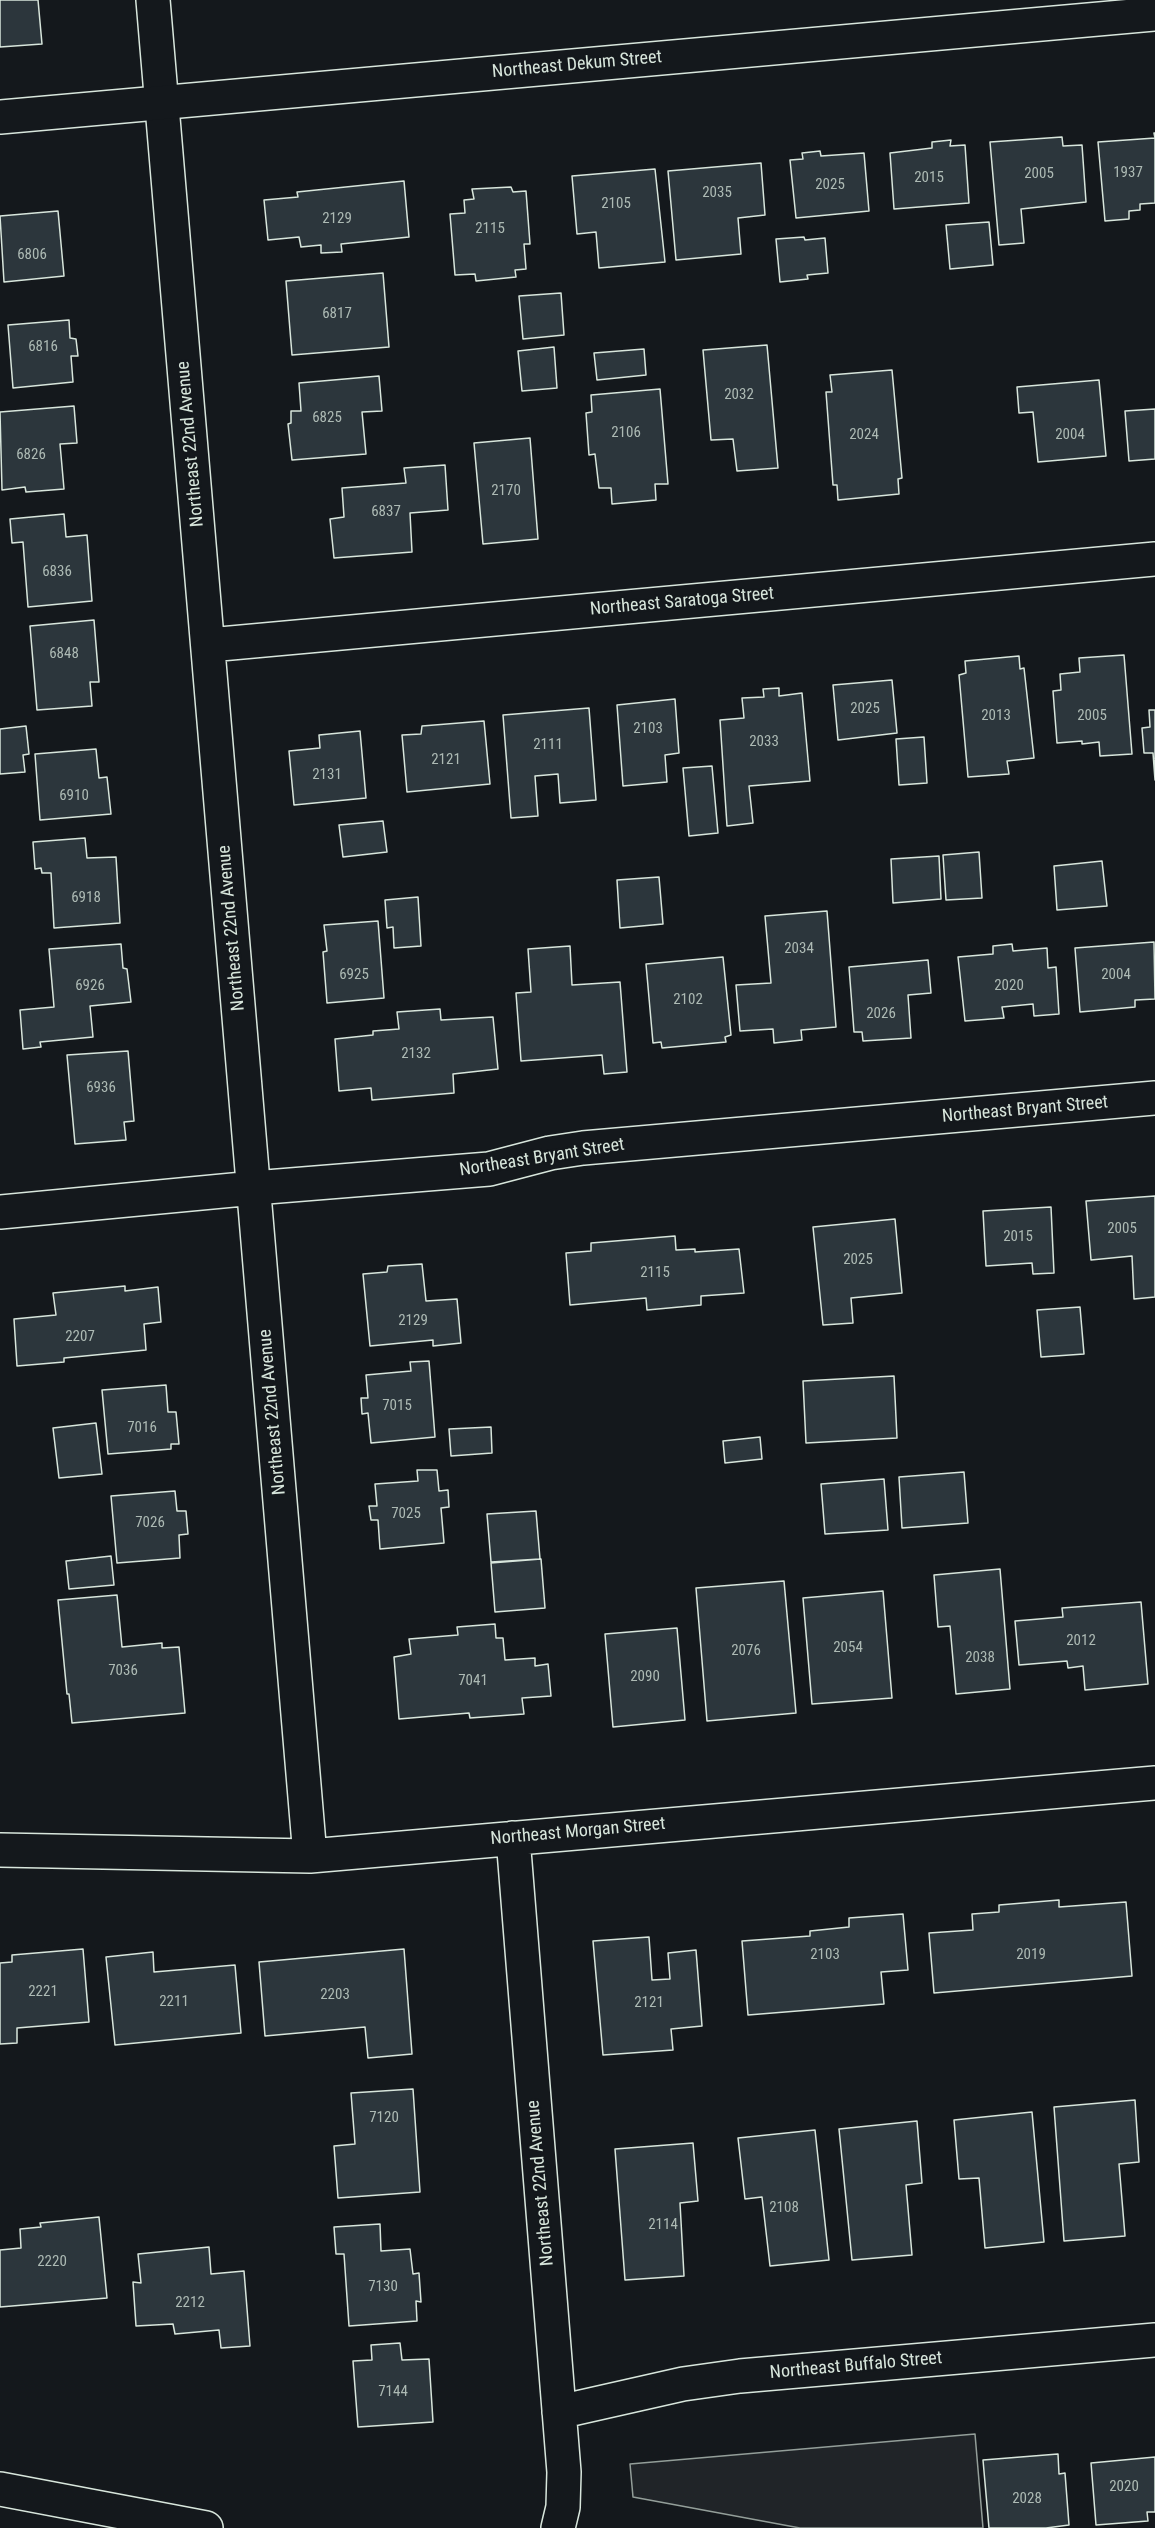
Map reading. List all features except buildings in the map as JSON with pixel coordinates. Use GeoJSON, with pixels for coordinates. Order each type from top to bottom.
{"type":"FeatureCollection","features":[{"type":"Feature","properties":{"kind":"street","name":"Northeast 22nd Avenue"},"geometry":{"type":"LineString","coordinates":[[153,0],[310,1856]]}},
{"type":"Feature","properties":{"kind":"street","name":"Northeast Dekum Street"},"geometry":{"type":"LineString","coordinates":[[0,117],[1155,14]]}},
{"type":"Feature","properties":{"kind":"street","name":"Northeast Saratoga Street"},"geometry":{"type":"LineString","coordinates":[[209,645],[1155,559]]}},
{"type":"Feature","properties":{"kind":"street","name":"Northeast Bryant Street"},"geometry":{"type":"LineString","coordinates":[[0,1212],[489,1169],[550,1153],[583,1148],[1155,1098]]}},
{"type":"Feature","properties":{"kind":"street","name":"Northeast Morgan Street"},"geometry":{"type":"LineString","coordinates":[[0,1850],[310,1856],[1155,1783]]}},
{"type":"Feature","properties":{"kind":"street","name":"Northeast 22nd Avenue"},"geometry":{"type":"LineString","coordinates":[[513,1838],[564,2472],[563,2507],[558,2528]]}},
{"type":"Feature","properties":{"kind":"street","name":"Northeast Buffalo Street"},"geometry":{"type":"LineString","coordinates":[[559,2412],[683,2384],[740,2376],[1155,2340]]}},
{"type":"Feature","properties":{"kind":"street"},"geometry":{"type":"LineString","coordinates":[[0,2489],[206,2528]]}},
{"type":"Feature","properties":{"kind":"shaded area"},"geometry":{"type":"Polygon","coordinates":[[[975,2434],[983,2528],[800,2528],[633,2497],[630,2464],[975,2434]]]}}]}
